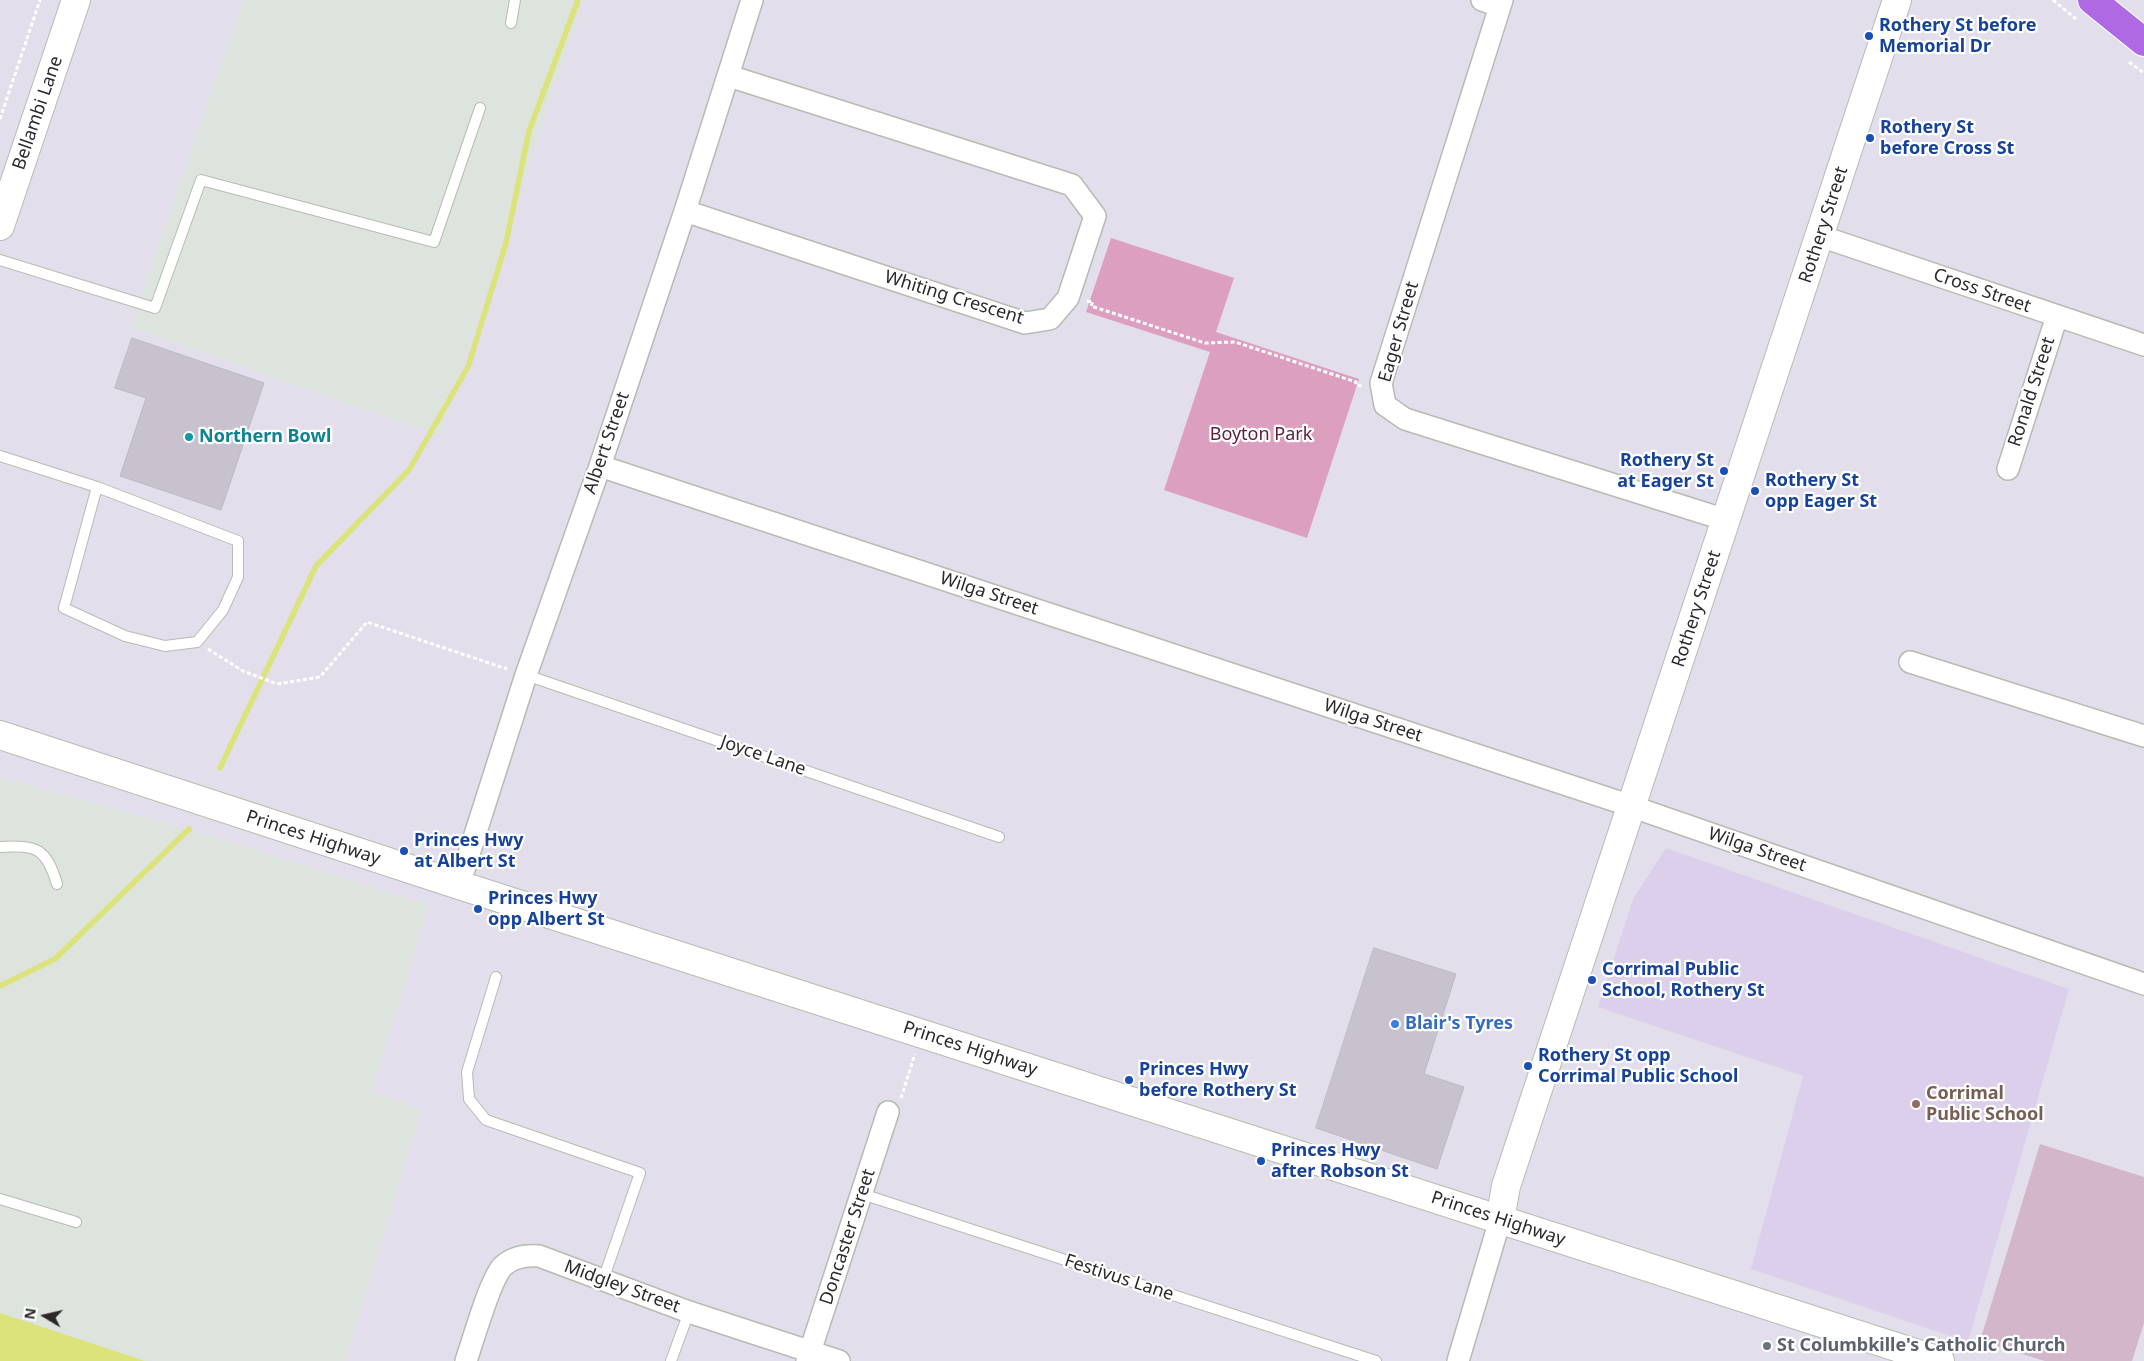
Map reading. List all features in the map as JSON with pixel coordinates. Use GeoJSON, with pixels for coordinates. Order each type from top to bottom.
{"type":"FeatureCollection","features":[{"type":"Feature","properties":{"kind":"main road","name":"Bellambi Lane"},"geometry":{"type":"LineString","coordinates":[[0,226],[76,0]]}},
{"type":"Feature","properties":{"kind":"main road","name":"Rothery Street"},"geometry":{"type":"LineString","coordinates":[[1500,1220],[1506,1186],[1633,807],[1897,0]]}},
{"type":"Feature","properties":{"kind":"main road"},"geometry":{"type":"LineString","coordinates":[[2092,0],[2144,42]]}},
{"type":"Feature","properties":{"kind":"main road","name":"Princes Highway"},"geometry":{"type":"LineString","coordinates":[[0,735],[459,885],[1940,1361]]}},
{"type":"Feature","properties":{"kind":"street","name":"Albert Street"},"geometry":{"type":"LineString","coordinates":[[459,885],[526,675],[600,466],[685,211],[752,0]]}},
{"type":"Feature","properties":{"kind":"street","name":"Eager Street"},"geometry":{"type":"LineString","coordinates":[[1495,2],[1381,383],[1385,405],[1405,418],[1726,520]]}},
{"type":"Feature","properties":{"kind":"street","name":"Whiting Crescent"},"geometry":{"type":"LineString","coordinates":[[685,211],[1024,323],[1050,319],[1068,296],[1095,216],[1072,185],[728,76]]}},
{"type":"Feature","properties":{"kind":"street","name":"Cross Street"},"geometry":{"type":"LineString","coordinates":[[1820,236],[2144,345]]}},
{"type":"Feature","properties":{"kind":"street","name":"Ronald Street"},"geometry":{"type":"LineString","coordinates":[[2008,469],[2057,316]]}},
{"type":"Feature","properties":{"kind":"street","name":"Wilga Street"},"geometry":{"type":"LineString","coordinates":[[600,466],[1633,807],[2144,984]]}},
{"type":"Feature","properties":{"kind":"street"},"geometry":{"type":"LineString","coordinates":[[1910,662],[2144,736]]}},
{"type":"Feature","properties":{"kind":"street","name":"Doncaster Street"},"geometry":{"type":"LineString","coordinates":[[808,1356],[862,1194],[894,1107]]}},
{"type":"Feature","properties":{"kind":"street"},"geometry":{"type":"LineString","coordinates":[[1458,1361],[1500,1220]]}},
{"type":"Feature","properties":{"kind":"street","name":"Midgley Street"},"geometry":{"type":"LineString","coordinates":[[466,1361],[495,1279],[501,1268],[508,1262],[528,1255],[539,1256],[808,1356],[839,1361]]}},
{"type":"Feature","properties":{"kind":"lane"},"geometry":{"type":"LineString","coordinates":[[511,23],[516,0]]}},
{"type":"Feature","properties":{"kind":"lane"},"geometry":{"type":"LineString","coordinates":[[0,260],[155,308],[201,180],[434,242],[480,108]]}},
{"type":"Feature","properties":{"kind":"lane"},"geometry":{"type":"LineString","coordinates":[[0,456],[98,487],[238,541],[238,577],[223,610],[197,642],[165,646],[125,636],[64,608],[98,487]]}},
{"type":"Feature","properties":{"kind":"lane","name":"Joyce Lane"},"geometry":{"type":"LineString","coordinates":[[526,675],[999,837]]}},
{"type":"Feature","properties":{"kind":"lane"},"geometry":{"type":"LineString","coordinates":[[0,847],[34,848],[50,861],[57,884]]}},
{"type":"Feature","properties":{"kind":"lane"},"geometry":{"type":"LineString","coordinates":[[496,977],[467,1072],[469,1099],[486,1120],[640,1173],[603,1280]]}},
{"type":"Feature","properties":{"kind":"lane","name":"Festivus Lane"},"geometry":{"type":"LineString","coordinates":[[862,1194],[1376,1361]]}},
{"type":"Feature","properties":{"kind":"lane"},"geometry":{"type":"LineString","coordinates":[[0,1200],[76,1222]]}},
{"type":"Feature","properties":{"kind":"lane"},"geometry":{"type":"LineString","coordinates":[[671,1361],[690,1312]]}},
{"type":"Feature","properties":{"kind":"path"},"geometry":{"type":"LineString","coordinates":[[0,119],[40,0]]}},
{"type":"Feature","properties":{"kind":"path"},"geometry":{"type":"LineString","coordinates":[[1068,296],[1093,302],[1092,306],[1205,343],[1235,342],[1356,382],[1356,385],[1370,387]]}},
{"type":"Feature","properties":{"kind":"path"},"geometry":{"type":"LineString","coordinates":[[197,642],[243,672],[277,684],[320,677],[367,622],[526,675]]}},
{"type":"Feature","properties":{"kind":"path"},"geometry":{"type":"LineString","coordinates":[[894,1107],[915,1053]]}},
{"type":"Feature","properties":{"kind":"shaded area"},"geometry":{"type":"Polygon","coordinates":[[[243,0],[583,0],[440,436],[130,327],[243,0]]]}},
{"type":"Feature","properties":{"kind":"shaded area"},"geometry":{"type":"Polygon","coordinates":[[[0,777],[195,831],[429,905],[372,1092],[422,1109],[345,1361],[0,1361],[0,777]]]}},
{"type":"Feature","properties":{"kind":"shaded area","name":"Corrimal Public School"},"geometry":{"type":"Polygon","coordinates":[[[1666,848],[2069,989],[1968,1342],[1751,1269],[1803,1076],[1598,1007],[1633,899],[1666,848]]]}},
{"type":"Feature","properties":{"kind":"shaded area"},"geometry":{"type":"Polygon","coordinates":[[[2040,1144],[2144,1177],[2144,1323],[2132,1361],[2045,1361],[1980,1341],[2040,1144]]]}},
{"type":"Feature","properties":{"kind":"shaded area"},"geometry":{"type":"Polygon","coordinates":[[[0,1313],[145,1361],[0,1361],[0,1313]]]}},
{"type":"Feature","properties":{"kind":"green space","name":"Boyton Park"},"geometry":{"type":"Polygon","coordinates":[[[1111,238],[1234,278],[1216,332],[1359,379],[1307,538],[1164,490],[1210,352],[1086,312],[1111,238]]]}},
{"type":"Feature","properties":{"kind":"building","name":"Northern Bowl"},"geometry":{"type":"Polygon","coordinates":[[[132,338],[264,383],[221,510],[120,476],[146,398],[115,388],[132,338]]]}},
{"type":"Feature","properties":{"kind":"building","name":"Blair's Tyres"},"geometry":{"type":"Polygon","coordinates":[[[1374,948],[1456,974],[1424,1074],[1464,1087],[1437,1169],[1316,1128],[1374,948]]]}},
{"type":"Feature","properties":{"kind":"waterway"},"geometry":{"type":"LineString","coordinates":[[220,768],[316,566],[409,470],[468,367],[506,243],[529,131],[578,0]]}},
{"type":"Feature","properties":{"kind":"waterway"},"geometry":{"type":"LineString","coordinates":[[0,986],[55,959],[189,829]]}},
{"type":"Feature","properties":{"kind":"place","name":"Rothery St before Memorial Dr"},"geometry":{"type":"Point","coordinates":[1869,36]}},
{"type":"Feature","properties":{"kind":"place","name":"Rothery St before Cross St"},"geometry":{"type":"Point","coordinates":[1870,138]}},
{"type":"Feature","properties":{"kind":"place","name":"Northern Bowl"},"geometry":{"type":"Point","coordinates":[189,437]}},
{"type":"Feature","properties":{"kind":"place","name":"Rothery St at Eager St"},"geometry":{"type":"Point","coordinates":[1724,471]}},
{"type":"Feature","properties":{"kind":"place","name":"Rothery St opp Eager St"},"geometry":{"type":"Point","coordinates":[1755,491]}},
{"type":"Feature","properties":{"kind":"place","name":"Princes Hwy at Albert St"},"geometry":{"type":"Point","coordinates":[404,851]}},
{"type":"Feature","properties":{"kind":"place","name":"Princes Hwy opp Albert St"},"geometry":{"type":"Point","coordinates":[478,909]}},
{"type":"Feature","properties":{"kind":"place","name":"Corrimal Public School, Rothery St"},"geometry":{"type":"Point","coordinates":[1592,980]}},
{"type":"Feature","properties":{"kind":"place","name":"Blair's Tyres"},"geometry":{"type":"Point","coordinates":[1395,1024]}},
{"type":"Feature","properties":{"kind":"place","name":"Rothery St opp Corrimal Public School"},"geometry":{"type":"Point","coordinates":[1528,1066]}},
{"type":"Feature","properties":{"kind":"place","name":"Princes Hwy before Rothery St"},"geometry":{"type":"Point","coordinates":[1129,1080]}},
{"type":"Feature","properties":{"kind":"place","name":"Corrimal Public School"},"geometry":{"type":"Point","coordinates":[1916,1104]}},
{"type":"Feature","properties":{"kind":"place","name":"Princes Hwy after Robson St"},"geometry":{"type":"Point","coordinates":[1261,1161]}},
{"type":"Feature","properties":{"kind":"place","name":"St Columbkille's Catholic Church"},"geometry":{"type":"Point","coordinates":[1767,1346]}}]}
